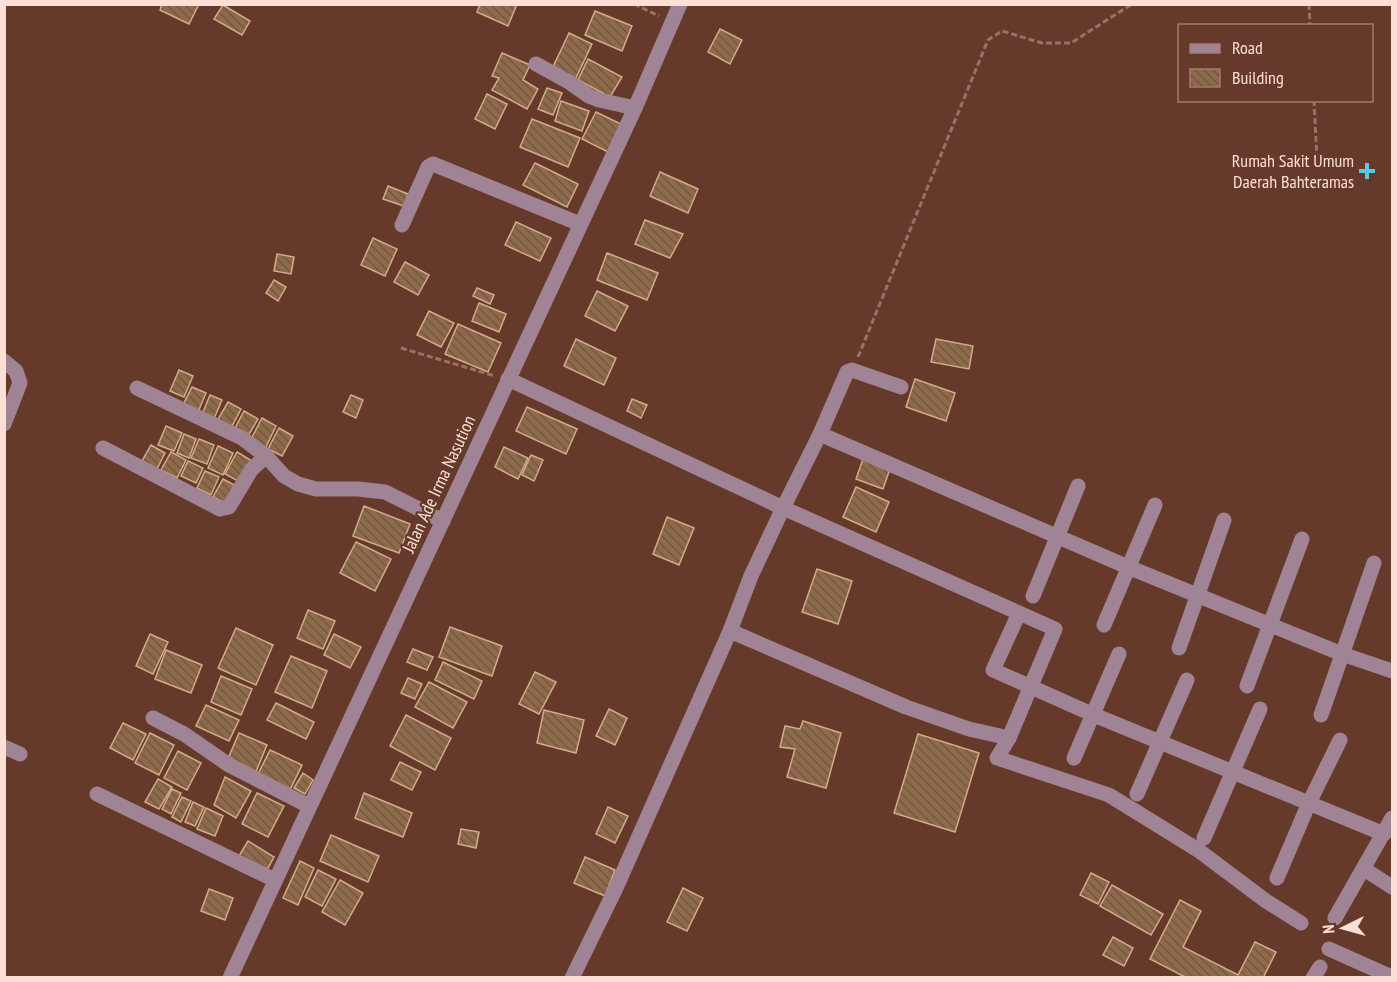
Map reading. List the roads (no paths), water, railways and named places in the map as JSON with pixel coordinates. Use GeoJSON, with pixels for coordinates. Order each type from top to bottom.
{"type":"FeatureCollection","features":[{"type":"Feature","properties":{"kind":"street","name":"Jalan Ade Irma Nasution"},"geometry":{"type":"LineString","coordinates":[[230,978],[634,108],[680,4]]}},
{"type":"Feature","properties":{"kind":"street"},"geometry":{"type":"LineString","coordinates":[[536,64],[590,96],[634,108]]}},
{"type":"Feature","properties":{"kind":"street"},"geometry":{"type":"LineString","coordinates":[[402,225],[428,167],[433,164],[580,224]]}},
{"type":"Feature","properties":{"kind":"street"},"geometry":{"type":"LineString","coordinates":[[4,361],[16,371],[20,383],[4,424]]}},
{"type":"Feature","properties":{"kind":"street"},"geometry":{"type":"LineString","coordinates":[[572,978],[616,888],[730,630],[751,576],[820,434],[843,377],[852,370],[901,387]]}},
{"type":"Feature","properties":{"kind":"street"},"geometry":{"type":"LineString","coordinates":[[508,380],[783,508],[1055,629],[1009,738],[997,758],[1109,795],[1198,850],[1266,901],[1301,923]]}},
{"type":"Feature","properties":{"kind":"street"},"geometry":{"type":"LineString","coordinates":[[137,388],[242,438],[266,456],[285,476],[298,484],[316,489],[358,489],[385,492],[443,521]]}},
{"type":"Feature","properties":{"kind":"street"},"geometry":{"type":"LineString","coordinates":[[820,434],[1128,567],[1342,654],[1392,671]]}},
{"type":"Feature","properties":{"kind":"street"},"geometry":{"type":"LineString","coordinates":[[103,448],[219,508],[230,507],[251,470],[266,456]]}},
{"type":"Feature","properties":{"kind":"street"},"geometry":{"type":"LineString","coordinates":[[1033,596],[1078,486]]}},
{"type":"Feature","properties":{"kind":"street"},"geometry":{"type":"LineString","coordinates":[[1104,625],[1155,505]]}},
{"type":"Feature","properties":{"kind":"street"},"geometry":{"type":"LineString","coordinates":[[1179,648],[1224,520]]}},
{"type":"Feature","properties":{"kind":"street"},"geometry":{"type":"LineString","coordinates":[[1247,686],[1302,539]]}},
{"type":"Feature","properties":{"kind":"street"},"geometry":{"type":"LineString","coordinates":[[1321,715],[1374,562]]}},
{"type":"Feature","properties":{"kind":"street"},"geometry":{"type":"LineString","coordinates":[[1020,613],[993,670],[1094,715],[1384,834]]}},
{"type":"Feature","properties":{"kind":"street"},"geometry":{"type":"LineString","coordinates":[[730,630],[906,707],[969,729],[1009,738]]}},
{"type":"Feature","properties":{"kind":"street"},"geometry":{"type":"LineString","coordinates":[[1074,758],[1119,654]]}},
{"type":"Feature","properties":{"kind":"street"},"geometry":{"type":"LineString","coordinates":[[1137,794],[1187,680]]}},
{"type":"Feature","properties":{"kind":"street"},"geometry":{"type":"LineString","coordinates":[[1204,838],[1260,709]]}},
{"type":"Feature","properties":{"kind":"street"},"geometry":{"type":"LineString","coordinates":[[153,718],[184,734],[229,765],[309,806]]}},
{"type":"Feature","properties":{"kind":"street"},"geometry":{"type":"LineString","coordinates":[[1277,878],[1340,740]]}},
{"type":"Feature","properties":{"kind":"street"},"geometry":{"type":"LineString","coordinates":[[4,747],[20,754]]}},
{"type":"Feature","properties":{"kind":"street"},"geometry":{"type":"LineString","coordinates":[[97,794],[274,880]]}},
{"type":"Feature","properties":{"kind":"street"},"geometry":{"type":"LineString","coordinates":[[1335,918],[1392,819]]}},
{"type":"Feature","properties":{"kind":"street"},"geometry":{"type":"LineString","coordinates":[[1364,869],[1392,886]]}},
{"type":"Feature","properties":{"kind":"street"},"geometry":{"type":"LineString","coordinates":[[1329,949],[1392,977]]}},
{"type":"Feature","properties":{"kind":"place","name":"Rumah Sakit Umum Daerah Bahteramas"},"geometry":{"type":"Point","coordinates":[1367,171]}}]}
